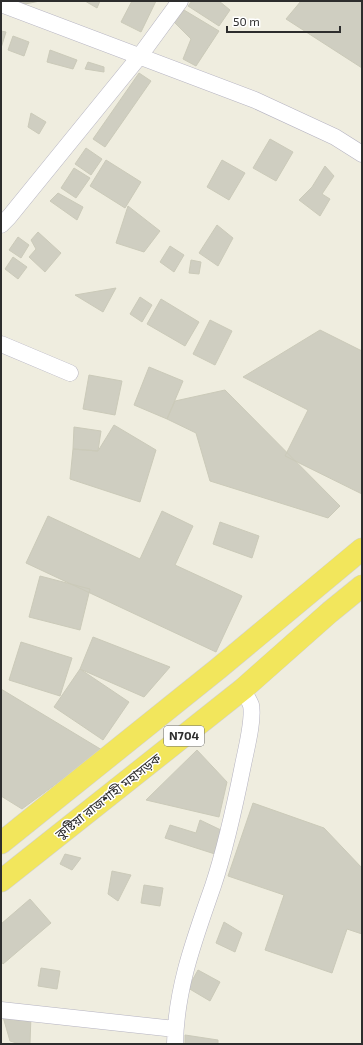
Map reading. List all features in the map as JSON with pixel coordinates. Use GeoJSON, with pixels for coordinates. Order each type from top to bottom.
{"type":"FeatureCollection","features":[{"type":"Feature","properties":{"kind":"highway","name":"N704"},"geometry":{"type":"LineString","coordinates":[[1,843],[219,668],[362,549]]}},
{"type":"Feature","properties":{"kind":"highway","name":"কুষ্টিয়া রাজশাহী মহাসড়ক"},"geometry":{"type":"LineString","coordinates":[[1,881],[243,689],[330,612],[362,586]]}},
{"type":"Feature","properties":{"kind":"street"},"geometry":{"type":"LineString","coordinates":[[1,224],[9,217],[139,57],[180,1]]}},
{"type":"Feature","properties":{"kind":"street"},"geometry":{"type":"LineString","coordinates":[[1,4],[255,100],[335,137],[362,154]]}},
{"type":"Feature","properties":{"kind":"street"},"geometry":{"type":"LineString","coordinates":[[1,344],[70,373]]}},
{"type":"Feature","properties":{"kind":"street"},"geometry":{"type":"LineString","coordinates":[[1,1010],[175,1036],[181,988],[193,942],[214,884],[237,798],[250,729],[251,706],[243,689]]}},
{"type":"Feature","properties":{"kind":"building"},"geometry":{"type":"Polygon","coordinates":[[[11,1],[40,1],[10,7],[11,1]]]}},
{"type":"Feature","properties":{"kind":"building"},"geometry":{"type":"Polygon","coordinates":[[[85,1],[100,1],[97,8],[85,1]]]}},
{"type":"Feature","properties":{"kind":"building"},"geometry":{"type":"Polygon","coordinates":[[[132,1],[156,1],[141,32],[121,22],[132,1]]]}},
{"type":"Feature","properties":{"kind":"building"},"geometry":{"type":"Polygon","coordinates":[[[192,1],[219,1],[230,10],[219,26],[188,6],[192,1]]]}},
{"type":"Feature","properties":{"kind":"building"},"geometry":{"type":"Polygon","coordinates":[[[301,1],[362,1],[362,68],[286,19],[301,1]]]}},
{"type":"Feature","properties":{"kind":"building"},"geometry":{"type":"Polygon","coordinates":[[[184,10],[219,31],[196,66],[183,59],[191,39],[174,22],[184,10]]]}},
{"type":"Feature","properties":{"kind":"building"},"geometry":{"type":"Polygon","coordinates":[[[1,31],[6,32],[1,48],[1,31]]]}},
{"type":"Feature","properties":{"kind":"building"},"geometry":{"type":"Polygon","coordinates":[[[13,36],[29,42],[24,56],[8,50],[13,36]]]}},
{"type":"Feature","properties":{"kind":"building"},"geometry":{"type":"Polygon","coordinates":[[[50,50],[77,60],[73,69],[47,62],[50,50]]]}},
{"type":"Feature","properties":{"kind":"building"},"geometry":{"type":"Polygon","coordinates":[[[88,62],[104,67],[104,72],[85,69],[88,62]]]}},
{"type":"Feature","properties":{"kind":"building"},"geometry":{"type":"Polygon","coordinates":[[[139,73],[151,81],[105,147],[93,139],[139,73]]]}},
{"type":"Feature","properties":{"kind":"building"},"geometry":{"type":"Polygon","coordinates":[[[31,113],[46,122],[39,134],[28,127],[31,113]]]}},
{"type":"Feature","properties":{"kind":"building"},"geometry":{"type":"Polygon","coordinates":[[[270,139],[293,152],[276,181],[253,168],[270,139]]]}},
{"type":"Feature","properties":{"kind":"building"},"geometry":{"type":"Polygon","coordinates":[[[86,148],[102,159],[91,175],[75,164],[86,148]]]}},
{"type":"Feature","properties":{"kind":"building"},"geometry":{"type":"Polygon","coordinates":[[[106,160],[141,182],[125,208],[90,186],[106,160]]]}},
{"type":"Feature","properties":{"kind":"building"},"geometry":{"type":"Polygon","coordinates":[[[222,160],[245,173],[229,200],[207,187],[222,160]]]}},
{"type":"Feature","properties":{"kind":"building"},"geometry":{"type":"Polygon","coordinates":[[[325,166],[334,176],[322,194],[330,199],[320,216],[299,200],[312,187],[325,166]]]}},
{"type":"Feature","properties":{"kind":"building"},"geometry":{"type":"Polygon","coordinates":[[[74,168],[90,178],[76,198],[61,188],[74,168]]]}},
{"type":"Feature","properties":{"kind":"building"},"geometry":{"type":"Polygon","coordinates":[[[58,193],[83,207],[77,220],[50,201],[58,193]]]}},
{"type":"Feature","properties":{"kind":"building"},"geometry":{"type":"Polygon","coordinates":[[[128,206],[160,231],[144,252],[116,243],[128,206]]]}},
{"type":"Feature","properties":{"kind":"building"},"geometry":{"type":"Polygon","coordinates":[[[217,225],[233,238],[218,266],[199,253],[217,225]]]}},
{"type":"Feature","properties":{"kind":"building"},"geometry":{"type":"Polygon","coordinates":[[[38,232],[61,253],[45,272],[29,257],[36,249],[31,240],[38,232]]]}},
{"type":"Feature","properties":{"kind":"building"},"geometry":{"type":"Polygon","coordinates":[[[18,237],[29,245],[21,258],[9,250],[18,237]]]}},
{"type":"Feature","properties":{"kind":"building"},"geometry":{"type":"Polygon","coordinates":[[[170,246],[184,255],[174,272],[160,262],[170,246]]]}},
{"type":"Feature","properties":{"kind":"building"},"geometry":{"type":"Polygon","coordinates":[[[13,257],[27,267],[18,279],[5,269],[13,257]]]}},
{"type":"Feature","properties":{"kind":"building"},"geometry":{"type":"Polygon","coordinates":[[[191,260],[201,262],[199,274],[189,273],[191,260]]]}},
{"type":"Feature","properties":{"kind":"building"},"geometry":{"type":"Polygon","coordinates":[[[116,288],[103,312],[75,295],[116,288]]]}},
{"type":"Feature","properties":{"kind":"building"},"geometry":{"type":"Polygon","coordinates":[[[140,297],[152,305],[142,322],[130,314],[140,297]]]}},
{"type":"Feature","properties":{"kind":"building"},"geometry":{"type":"Polygon","coordinates":[[[161,299],[199,322],[185,346],[147,324],[161,299]]]}},
{"type":"Feature","properties":{"kind":"building"},"geometry":{"type":"Polygon","coordinates":[[[210,320],[232,331],[215,365],[193,354],[210,320]]]}},
{"type":"Feature","properties":{"kind":"building"},"geometry":{"type":"Polygon","coordinates":[[[320,330],[362,351],[362,494],[285,456],[308,410],[243,377],[320,330]]]}},
{"type":"Feature","properties":{"kind":"building"},"geometry":{"type":"Polygon","coordinates":[[[149,367],[183,381],[167,419],[134,405],[149,367]]]}},
{"type":"Feature","properties":{"kind":"building"},"geometry":{"type":"Polygon","coordinates":[[[89,375],[122,381],[115,415],[83,409],[89,375]]]}},
{"type":"Feature","properties":{"kind":"building"},"geometry":{"type":"Polygon","coordinates":[[[225,390],[340,506],[328,518],[210,481],[196,433],[167,419],[175,401],[225,390]]]}},
{"type":"Feature","properties":{"kind":"building"},"geometry":{"type":"Polygon","coordinates":[[[114,425],[156,450],[140,502],[70,479],[73,449],[98,451],[114,425]]]}},
{"type":"Feature","properties":{"kind":"building"},"geometry":{"type":"Polygon","coordinates":[[[74,427],[101,431],[98,451],[73,449],[74,427]]]}},
{"type":"Feature","properties":{"kind":"building"},"geometry":{"type":"Polygon","coordinates":[[[162,511],[193,526],[175,565],[242,596],[216,652],[26,563],[48,516],[140,559],[162,511]]]}},
{"type":"Feature","properties":{"kind":"building"},"geometry":{"type":"Polygon","coordinates":[[[220,522],[259,536],[252,558],[213,544],[220,522]]]}},
{"type":"Feature","properties":{"kind":"building"},"geometry":{"type":"Polygon","coordinates":[[[40,576],[90,589],[80,630],[29,617],[40,576]]]}},
{"type":"Feature","properties":{"kind":"building"},"geometry":{"type":"Polygon","coordinates":[[[93,637],[170,667],[144,697],[80,669],[93,637]]]}},
{"type":"Feature","properties":{"kind":"building"},"geometry":{"type":"Polygon","coordinates":[[[21,642],[72,658],[60,696],[9,680],[21,642]]]}},
{"type":"Feature","properties":{"kind":"building"},"geometry":{"type":"Polygon","coordinates":[[[80,669],[129,702],[103,740],[54,707],[80,669]]]}},
{"type":"Feature","properties":{"kind":"building"},"geometry":{"type":"Polygon","coordinates":[[[1,689],[102,750],[22,809],[1,796],[1,689]]]}},
{"type":"Feature","properties":{"kind":"building"},"geometry":{"type":"Polygon","coordinates":[[[197,750],[227,782],[219,817],[146,800],[197,750]]]}},
{"type":"Feature","properties":{"kind":"building"},"geometry":{"type":"Polygon","coordinates":[[[253,803],[324,828],[362,868],[362,934],[347,929],[332,973],[265,950],[284,895],[228,876],[253,803]]]}},
{"type":"Feature","properties":{"kind":"building"},"geometry":{"type":"Polygon","coordinates":[[[200,820],[223,831],[218,855],[165,838],[170,825],[196,833],[200,820]]]}},
{"type":"Feature","properties":{"kind":"building"},"geometry":{"type":"Polygon","coordinates":[[[65,854],[81,858],[72,870],[60,864],[65,854]]]}},
{"type":"Feature","properties":{"kind":"building"},"geometry":{"type":"Polygon","coordinates":[[[112,871],[131,875],[118,901],[108,894],[112,871]]]}},
{"type":"Feature","properties":{"kind":"building"},"geometry":{"type":"Polygon","coordinates":[[[144,885],[163,888],[160,906],[141,903],[144,885]]]}},
{"type":"Feature","properties":{"kind":"building"},"geometry":{"type":"Polygon","coordinates":[[[30,899],[51,923],[3,964],[1,961],[1,924],[30,899]]]}},
{"type":"Feature","properties":{"kind":"building"},"geometry":{"type":"Polygon","coordinates":[[[224,922],[242,933],[235,952],[216,943],[224,922]]]}},
{"type":"Feature","properties":{"kind":"building"},"geometry":{"type":"Polygon","coordinates":[[[41,968],[60,971],[57,989],[38,986],[41,968]]]}},
{"type":"Feature","properties":{"kind":"building"},"geometry":{"type":"Polygon","coordinates":[[[198,970],[220,982],[210,1001],[188,988],[198,970]]]}},
{"type":"Feature","properties":{"kind":"building"},"geometry":{"type":"Polygon","coordinates":[[[1,1010],[31,1015],[30,1044],[20,1044],[10,1041],[1,1010]]]}},
{"type":"Feature","properties":{"kind":"building"},"geometry":{"type":"Polygon","coordinates":[[[185,1035],[218,1040],[218,1044],[185,1044],[185,1035]]]}}]}
